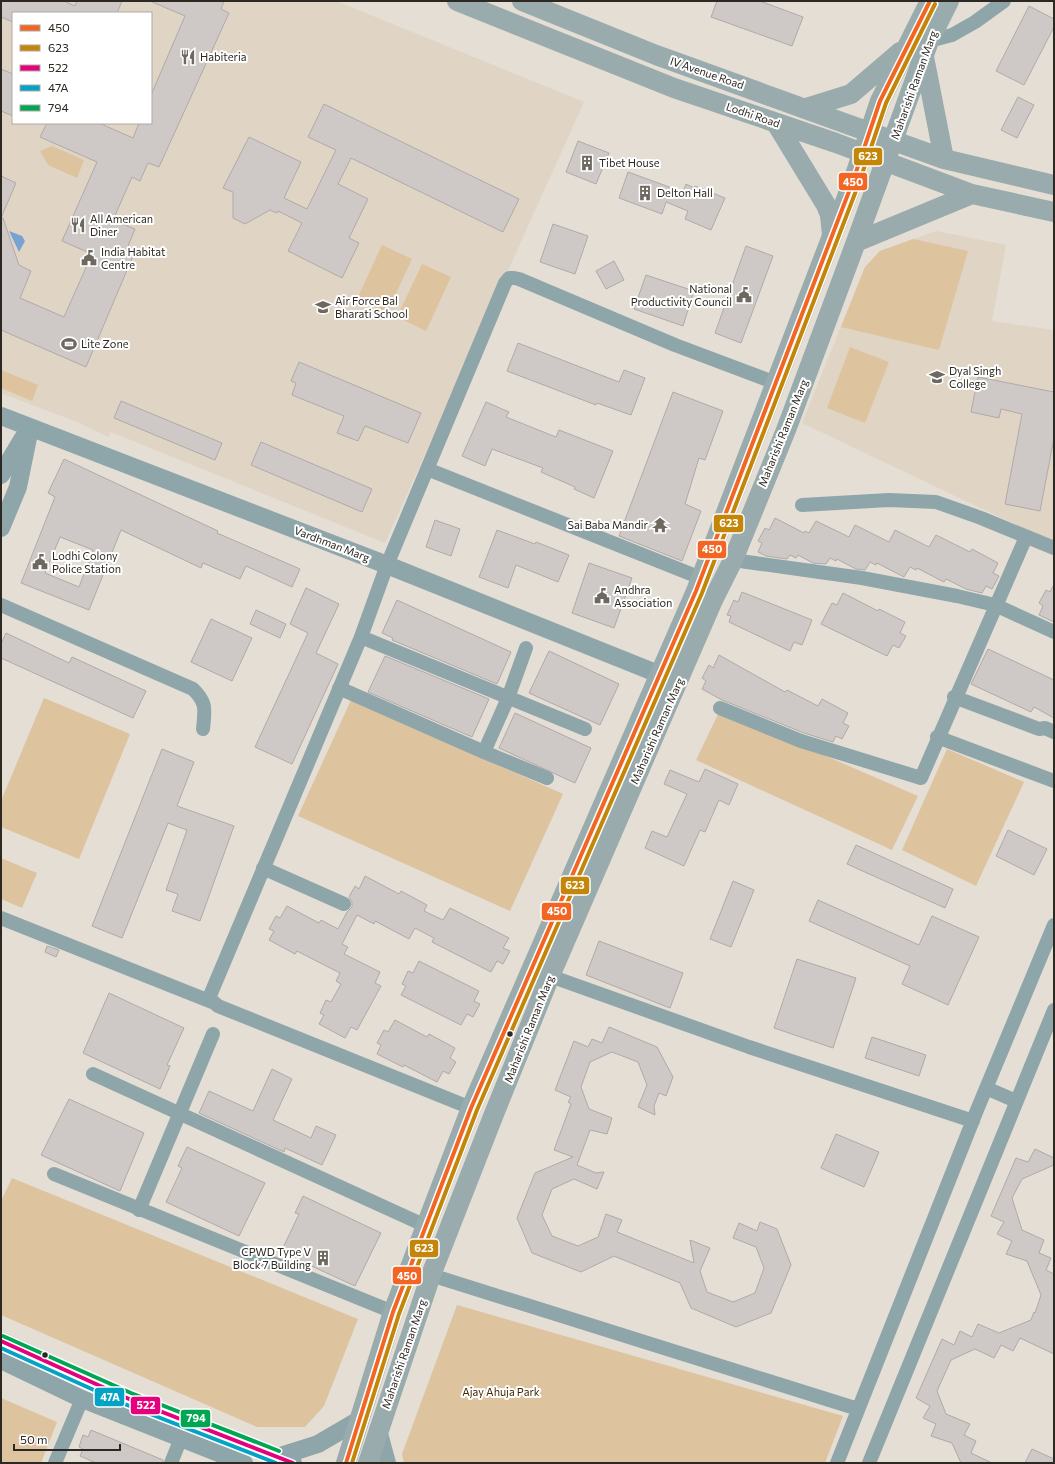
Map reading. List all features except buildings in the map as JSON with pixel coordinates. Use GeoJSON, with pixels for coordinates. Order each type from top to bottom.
{"type":"FeatureCollection","features":[{"type":"Feature","properties":{"kind":"main road","name":"Lodhi Road"},"geometry":{"type":"LineString","coordinates":[[457,1],[674,88],[862,152],[972,194],[1054,212]]}},
{"type":"Feature","properties":{"kind":"main road","name":"IV Avenue Road"},"geometry":{"type":"LineString","coordinates":[[522,1],[656,55],[894,140]]}},
{"type":"Feature","properties":{"kind":"main road","name":"Maharishi Raman Marg"},"geometry":{"type":"LineString","coordinates":[[346,1463],[393,1312],[471,1108],[661,675],[701,578],[776,383],[853,181],[880,101],[930,1]]}},
{"type":"Feature","properties":{"kind":"main road","name":"Maharishi Raman Marg"},"geometry":{"type":"LineString","coordinates":[[368,1463],[431,1275],[494,1114],[550,976],[713,600],[734,560],[788,423],[886,162],[926,49],[949,1]]}},
{"type":"Feature","properties":{"kind":"main road"},"geometry":{"type":"LineString","coordinates":[[806,108],[851,94],[907,47]]}},
{"type":"Feature","properties":{"kind":"main road"},"geometry":{"type":"LineString","coordinates":[[926,49],[944,159]]}},
{"type":"Feature","properties":{"kind":"main road"},"geometry":{"type":"LineString","coordinates":[[776,123],[826,205],[830,215],[832,235]]}},
{"type":"Feature","properties":{"kind":"main road"},"geometry":{"type":"LineString","coordinates":[[894,140],[944,159],[1054,185]]}},
{"type":"Feature","properties":{"kind":"main road"},"geometry":{"type":"LineString","coordinates":[[856,242],[972,194]]}},
{"type":"Feature","properties":{"kind":"street"},"geometry":{"type":"LineString","coordinates":[[926,49],[975,22],[1004,1]]}},
{"type":"Feature","properties":{"kind":"street"},"geometry":{"type":"LineString","coordinates":[[212,1002],[210,994],[361,637],[387,565],[427,469],[505,284],[509,278],[519,279],[675,345],[776,383]]}},
{"type":"Feature","properties":{"kind":"street","name":"Vardhman Marg"},"geometry":{"type":"LineString","coordinates":[[1,416],[387,565],[661,675]]}},
{"type":"Feature","properties":{"kind":"street"},"geometry":{"type":"LineString","coordinates":[[1,475],[30,428]]}},
{"type":"Feature","properties":{"kind":"street"},"geometry":{"type":"LineString","coordinates":[[1,528],[18,487],[30,428]]}},
{"type":"Feature","properties":{"kind":"street"},"geometry":{"type":"LineString","coordinates":[[427,469],[701,578]]}},
{"type":"Feature","properties":{"kind":"street"},"geometry":{"type":"LineString","coordinates":[[802,505],[889,500],[923,500],[946,505],[1054,548]]}},
{"type":"Feature","properties":{"kind":"street"},"geometry":{"type":"LineString","coordinates":[[720,708],[802,742],[917,778],[922,775],[954,697],[1026,536]]}},
{"type":"Feature","properties":{"kind":"street"},"geometry":{"type":"LineString","coordinates":[[734,560],[862,578],[957,596],[995,605],[1054,632]]}},
{"type":"Feature","properties":{"kind":"street"},"geometry":{"type":"LineString","coordinates":[[1,605],[193,688],[201,697],[205,706],[202,729]]}},
{"type":"Feature","properties":{"kind":"street"},"geometry":{"type":"LineString","coordinates":[[361,637],[585,730]]}},
{"type":"Feature","properties":{"kind":"street"},"geometry":{"type":"LineString","coordinates":[[484,752],[508,698],[526,648]]}},
{"type":"Feature","properties":{"kind":"street"},"geometry":{"type":"LineString","coordinates":[[339,688],[547,778]]}},
{"type":"Feature","properties":{"kind":"street"},"geometry":{"type":"LineString","coordinates":[[954,697],[1038,729],[1045,728],[1054,732]]}},
{"type":"Feature","properties":{"kind":"street"},"geometry":{"type":"LineString","coordinates":[[937,737],[1054,781]]}},
{"type":"Feature","properties":{"kind":"street"},"geometry":{"type":"LineString","coordinates":[[263,868],[344,904]]}},
{"type":"Feature","properties":{"kind":"street"},"geometry":{"type":"LineString","coordinates":[[1,918],[212,1002],[471,1108]]}},
{"type":"Feature","properties":{"kind":"street"},"geometry":{"type":"LineString","coordinates":[[837,1463],[986,1088],[1049,948],[1054,925]]}},
{"type":"Feature","properties":{"kind":"street"},"geometry":{"type":"LineString","coordinates":[[550,976],[749,1047],[973,1121]]}},
{"type":"Feature","properties":{"kind":"street"},"geometry":{"type":"LineString","coordinates":[[869,1463],[1054,1010]]}},
{"type":"Feature","properties":{"kind":"street"},"geometry":{"type":"LineString","coordinates":[[139,1210],[213,1034]]}},
{"type":"Feature","properties":{"kind":"street"},"geometry":{"type":"LineString","coordinates":[[93,1074],[426,1226]]}},
{"type":"Feature","properties":{"kind":"street"},"geometry":{"type":"LineString","coordinates":[[986,1088],[1016,1101]]}},
{"type":"Feature","properties":{"kind":"street"},"geometry":{"type":"LineString","coordinates":[[54,1174],[139,1210],[393,1312]]}},
{"type":"Feature","properties":{"kind":"street"},"geometry":{"type":"LineString","coordinates":[[431,1275],[858,1409]]}},
{"type":"Feature","properties":{"kind":"street"},"geometry":{"type":"LineString","coordinates":[[1,1341],[129,1399],[285,1460],[318,1444],[359,1420]]}},
{"type":"Feature","properties":{"kind":"street"},"geometry":{"type":"LineString","coordinates":[[1,1360],[82,1399],[244,1463]]}},
{"type":"Feature","properties":{"kind":"street"},"geometry":{"type":"LineString","coordinates":[[59,1462],[82,1399]]}},
{"type":"Feature","properties":{"kind":"street"},"geometry":{"type":"LineString","coordinates":[[378,1430],[387,1463]]}},
{"type":"Feature","properties":{"kind":"street"},"geometry":{"type":"LineString","coordinates":[[171,1463],[181,1438]]}},
{"type":"Feature","properties":{"kind":"shaded area","name":"Air Force Bal Bharati School"},"geometry":{"type":"Polygon","coordinates":[[[1,1],[336,1],[584,102],[385,543],[111,432],[108,437],[77,422],[1,393],[1,1]]]}},
{"type":"Feature","properties":{"kind":"shaded area","name":"Dyal Singh College"},"geometry":{"type":"Polygon","coordinates":[[[936,231],[1006,245],[992,321],[1054,330],[1054,543],[802,423],[865,267],[880,251],[936,231]]]}},
{"type":"Feature","properties":{"kind":"green space"},"geometry":{"type":"Polygon","coordinates":[[[52,146],[84,160],[77,178],[48,165],[40,151],[52,146]]]}},
{"type":"Feature","properties":{"kind":"green space"},"geometry":{"type":"Polygon","coordinates":[[[913,239],[968,251],[939,350],[841,327],[865,267],[880,251],[913,239]]]}},
{"type":"Feature","properties":{"kind":"green space"},"geometry":{"type":"Polygon","coordinates":[[[382,245],[412,259],[387,313],[357,299],[382,245]]]}},
{"type":"Feature","properties":{"kind":"green space"},"geometry":{"type":"Polygon","coordinates":[[[422,264],[451,277],[426,331],[397,317],[422,264]]]}},
{"type":"Feature","properties":{"kind":"green space"},"geometry":{"type":"Polygon","coordinates":[[[850,347],[889,362],[865,423],[827,408],[850,347]]]}},
{"type":"Feature","properties":{"kind":"green space"},"geometry":{"type":"Polygon","coordinates":[[[1,370],[38,385],[32,401],[1,388],[1,370]]]}},
{"type":"Feature","properties":{"kind":"green space"},"geometry":{"type":"Polygon","coordinates":[[[44,698],[130,734],[79,859],[1,827],[1,801],[44,698]]]}},
{"type":"Feature","properties":{"kind":"green space"},"geometry":{"type":"Polygon","coordinates":[[[351,700],[563,794],[510,911],[298,816],[351,700]]]}},
{"type":"Feature","properties":{"kind":"green space"},"geometry":{"type":"Polygon","coordinates":[[[720,710],[918,796],[892,850],[696,760],[720,710]]]}},
{"type":"Feature","properties":{"kind":"green space"},"geometry":{"type":"Polygon","coordinates":[[[947,749],[1024,782],[976,886],[902,850],[947,749]]]}},
{"type":"Feature","properties":{"kind":"green space"},"geometry":{"type":"Polygon","coordinates":[[[1,858],[37,873],[22,908],[1,899],[1,858]]]}},
{"type":"Feature","properties":{"kind":"green space"},"geometry":{"type":"Polygon","coordinates":[[[12,1178],[358,1319],[324,1406],[305,1427],[257,1427],[1,1315],[1,1201],[12,1178]]]}},
{"type":"Feature","properties":{"kind":"green space","name":"Ajay Ahuja Park"},"geometry":{"type":"Polygon","coordinates":[[[457,1305],[843,1416],[825,1463],[404,1463],[402,1454],[457,1305]]]}},
{"type":"Feature","properties":{"kind":"green space"},"geometry":{"type":"Polygon","coordinates":[[[1,1398],[57,1422],[41,1463],[1,1463],[1,1398]]]}},
{"type":"Feature","properties":{"kind":"water"},"geometry":{"type":"Polygon","coordinates":[[[9,231],[22,236],[25,241],[19,252],[9,231]]]}},
{"type":"Feature","properties":{"kind":"transit line","name":"450"},"geometry":{"type":"LineString","coordinates":[[346,1463],[393,1312],[471,1108],[696,591],[853,181],[880,101],[930,1]]}},
{"type":"Feature","properties":{"kind":"transit line","name":"623"},"geometry":{"type":"LineString","coordinates":[[352,1463],[399,1314],[477,1110],[702,593],[859,183],[886,103],[935,4]]}},
{"type":"Feature","properties":{"kind":"transit line","name":"794"},"geometry":{"type":"LineString","coordinates":[[3,1336],[131,1393],[279,1451]]}},
{"type":"Feature","properties":{"kind":"transit line","name":"522"},"geometry":{"type":"LineString","coordinates":[[1,1341],[129,1399],[293,1463]]}},
{"type":"Feature","properties":{"kind":"transit line","name":"47A"},"geometry":{"type":"LineString","coordinates":[[1,1348],[127,1405],[276,1463]]}},
{"type":"Feature","properties":{"kind":"place","name":"Habiteria"},"geometry":{"type":"Point","coordinates":[188,57]}},
{"type":"Feature","properties":{"kind":"place","name":"Tibet House"},"geometry":{"type":"Point","coordinates":[587,163]}},
{"type":"Feature","properties":{"kind":"place","name":"Delton Hall"},"geometry":{"type":"Point","coordinates":[645,193]}},
{"type":"Feature","properties":{"kind":"place","name":"All American Diner"},"geometry":{"type":"Point","coordinates":[78,225]}},
{"type":"Feature","properties":{"kind":"place","name":"India Habitat Centre"},"geometry":{"type":"Point","coordinates":[89,258]}},
{"type":"Feature","properties":{"kind":"place","name":"National Productivity Council"},"geometry":{"type":"Point","coordinates":[744,295]}},
{"type":"Feature","properties":{"kind":"place","name":"Air Force Bal Bharati School"},"geometry":{"type":"Point","coordinates":[323,307]}},
{"type":"Feature","properties":{"kind":"place","name":"Lite Zone"},"geometry":{"type":"Point","coordinates":[69,344]}},
{"type":"Feature","properties":{"kind":"place","name":"Dyal Singh College"},"geometry":{"type":"Point","coordinates":[937,377]}},
{"type":"Feature","properties":{"kind":"place","name":"Sai Baba Mandir"},"geometry":{"type":"Point","coordinates":[660,525]}},
{"type":"Feature","properties":{"kind":"place","name":"Lodhi Colony Police Station"},"geometry":{"type":"Point","coordinates":[40,562]}},
{"type":"Feature","properties":{"kind":"place","name":"Andhra Association"},"geometry":{"type":"Point","coordinates":[602,596]}},
{"type":"Feature","properties":{"kind":"place","name":"CPWD Type V Block 7 Building"},"geometry":{"type":"Point","coordinates":[323,1258]}}]}
